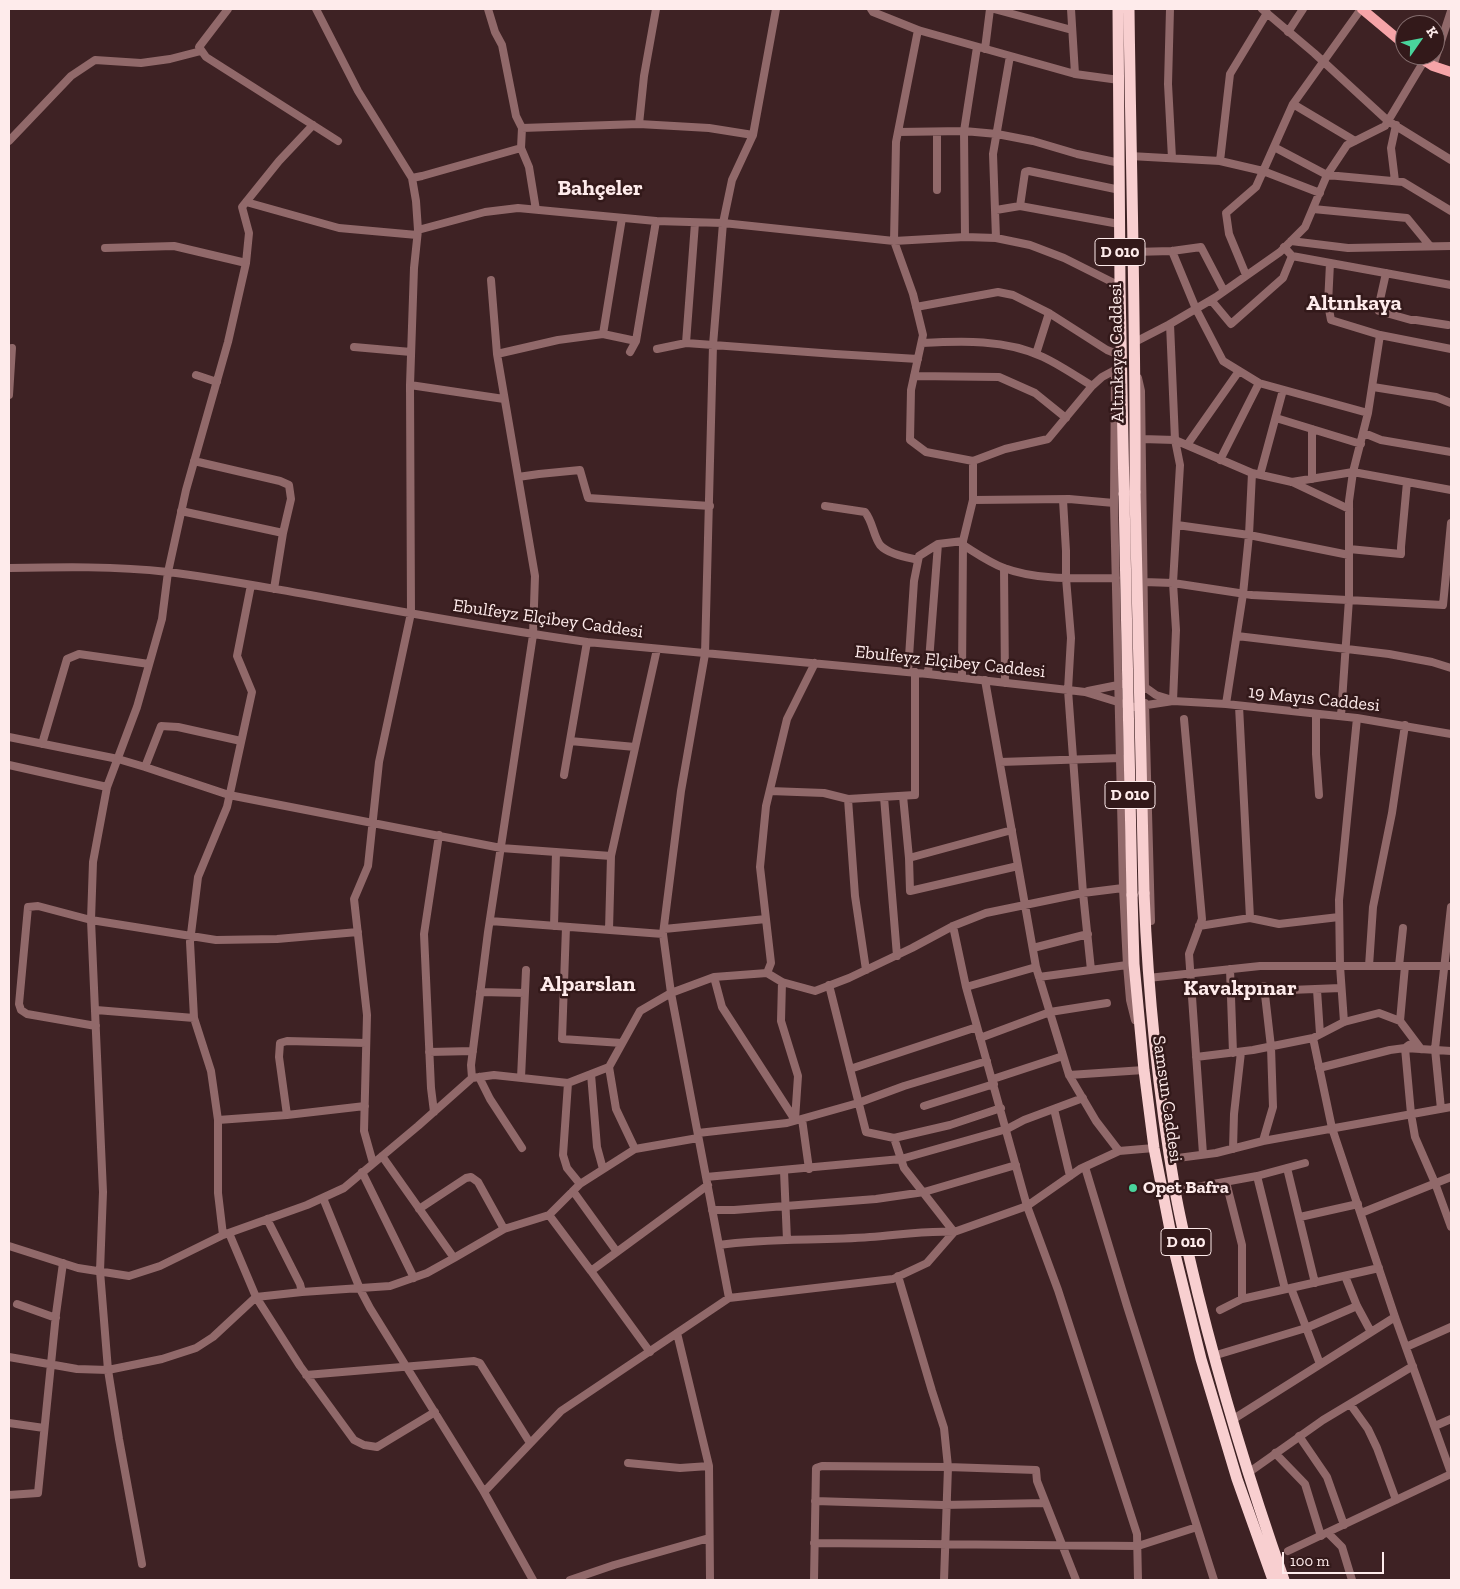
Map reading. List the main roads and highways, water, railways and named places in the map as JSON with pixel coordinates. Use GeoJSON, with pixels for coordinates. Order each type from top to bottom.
{"type":"FeatureCollection","features":[{"type":"Feature","properties":{"kind":"highway","name":"Altınkaya Caddesi"},"geometry":{"type":"LineString","coordinates":[[1118,9],[1120,286],[1130,493],[1133,702]]}},
{"type":"Feature","properties":{"kind":"highway","name":"Altınkaya Caddesi"},"geometry":{"type":"LineString","coordinates":[[1130,9],[1130,156],[1136,367],[1130,493]]}},
{"type":"Feature","properties":{"kind":"highway","name":"Samsun Caddesi"},"geometry":{"type":"LineString","coordinates":[[1133,702],[1134,964],[1144,1070],[1154,1148],[1187,1304],[1201,1359],[1237,1479],[1273,1580]]}},
{"type":"Feature","properties":{"kind":"highway","name":"Samsun Caddesi"},"geometry":{"type":"LineString","coordinates":[[1133,892],[1151,978],[1153,1028],[1175,1191],[1213,1356],[1248,1473],[1284,1580]]}},
{"type":"Feature","properties":{"kind":"highway"},"geometry":{"type":"LineString","coordinates":[[1248,1473],[1257,1482],[1291,1580]]}},
{"type":"Feature","properties":{"kind":"highway"},"geometry":{"type":"LineString","coordinates":[[1237,1479],[1238,1501],[1266,1580]]}},
{"type":"Feature","properties":{"kind":"main road"},"geometry":{"type":"LineString","coordinates":[[1362,9],[1395,37]]}},
{"type":"Feature","properties":{"kind":"main road"},"geometry":{"type":"LineString","coordinates":[[1431,65],[1451,72]]}},
{"type":"Feature","properties":{"kind":"place","name":"Opet Bafra"},"geometry":{"type":"Point","coordinates":[1133,1188]}},
{"type":"Feature","properties":{"kind":"district","name":"Bahçeler"},"geometry":{"type":"Point","coordinates":[600,189]}},
{"type":"Feature","properties":{"kind":"district","name":"Altınkaya"},"geometry":{"type":"Point","coordinates":[1354,304]}},
{"type":"Feature","properties":{"kind":"district","name":"Alparslan"},"geometry":{"type":"Point","coordinates":[588,985]}},
{"type":"Feature","properties":{"kind":"district","name":"Kavakpınar"},"geometry":{"type":"Point","coordinates":[1240,989]}}]}
